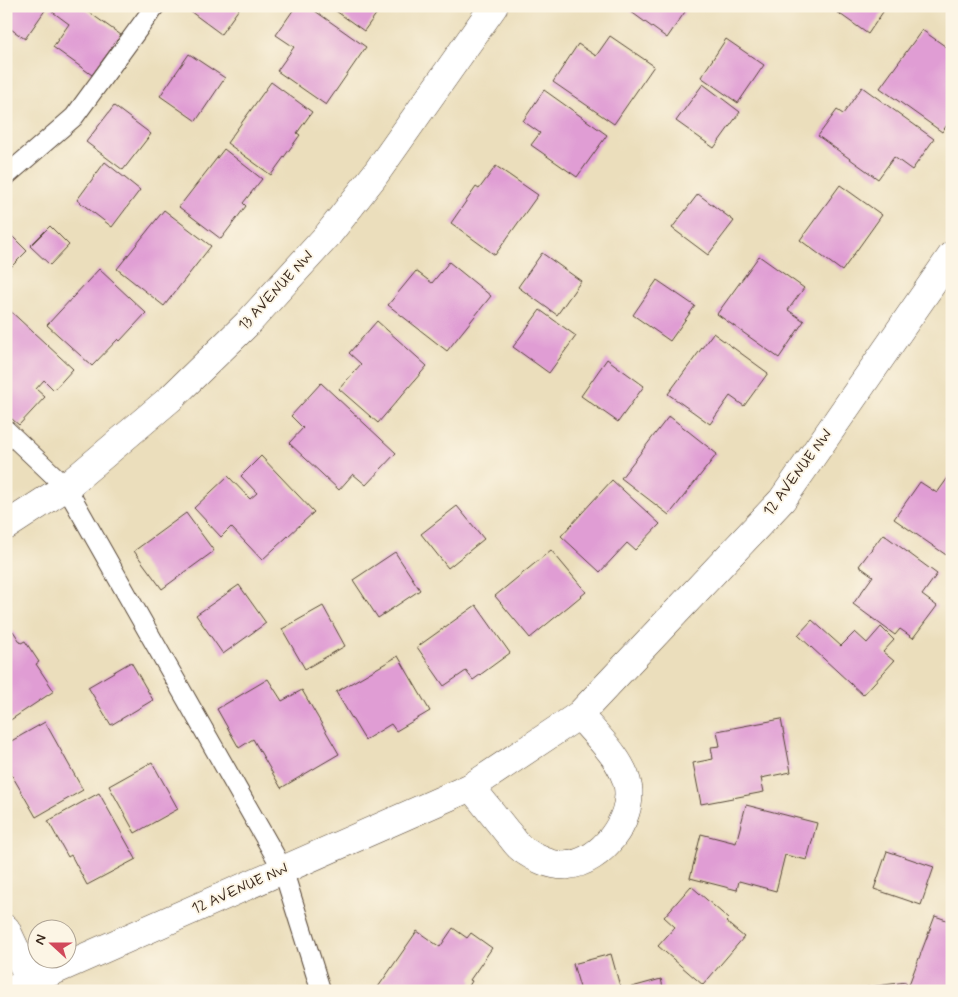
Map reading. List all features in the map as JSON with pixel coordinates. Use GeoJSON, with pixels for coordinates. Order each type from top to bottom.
{"type":"FeatureCollection","features":[{"type":"Feature","properties":{"kind":"street","name":"13 AVENUE NW"},"geometry":{"type":"LineString","coordinates":[[6,526],[66,487],[171,398],[247,324],[327,236],[374,176],[494,6]]}},
{"type":"Feature","properties":{"kind":"street","name":"12 AVENUE NW"},"geometry":{"type":"LineString","coordinates":[[26,988],[283,870],[470,787],[579,715],[782,500],[952,255]]}},
{"type":"Feature","properties":{"kind":"street"},"geometry":{"type":"LineString","coordinates":[[470,787],[521,848],[544,862],[568,865],[591,858],[614,837],[625,815],[628,789],[624,775],[616,760],[579,715]]}},
{"type":"Feature","properties":{"kind":"street"},"geometry":{"type":"LineString","coordinates":[[6,929],[26,988]]}},
{"type":"Feature","properties":{"kind":"lane"},"geometry":{"type":"LineString","coordinates":[[6,176],[74,117],[155,6]]}},
{"type":"Feature","properties":{"kind":"lane"},"geometry":{"type":"LineString","coordinates":[[6,430],[66,487],[283,870],[321,991]]}},
{"type":"Feature","properties":{"kind":"building"},"geometry":{"type":"Polygon","coordinates":[[[6,6],[48,6],[25,39],[8,27],[6,29],[6,6]]]}},
{"type":"Feature","properties":{"kind":"building"},"geometry":{"type":"Polygon","coordinates":[[[53,6],[80,6],[121,35],[92,75],[53,47],[69,24],[50,10],[53,6]]]}},
{"type":"Feature","properties":{"kind":"building"},"geometry":{"type":"Polygon","coordinates":[[[183,6],[241,6],[221,34],[183,6]]]}},
{"type":"Feature","properties":{"kind":"building"},"geometry":{"type":"Polygon","coordinates":[[[296,6],[308,6],[366,47],[326,105],[277,71],[294,47],[276,35],[296,6]]]}},
{"type":"Feature","properties":{"kind":"building"},"geometry":{"type":"Polygon","coordinates":[[[329,6],[382,6],[364,31],[329,6]]]}},
{"type":"Feature","properties":{"kind":"building"},"geometry":{"type":"Polygon","coordinates":[[[623,6],[689,6],[667,38],[623,6]]]}},
{"type":"Feature","properties":{"kind":"building"},"geometry":{"type":"Polygon","coordinates":[[[831,6],[887,6],[868,34],[831,6]]]}},
{"type":"Feature","properties":{"kind":"building"},"geometry":{"type":"Polygon","coordinates":[[[922,30],[952,51],[952,118],[942,132],[880,88],[922,30]]]}},
{"type":"Feature","properties":{"kind":"building"},"geometry":{"type":"Polygon","coordinates":[[[610,36],[654,66],[614,124],[553,82],[578,44],[596,56],[610,36]]]}},
{"type":"Feature","properties":{"kind":"building"},"geometry":{"type":"Polygon","coordinates":[[[726,39],[764,65],[738,103],[701,77],[726,39]]]}},
{"type":"Feature","properties":{"kind":"building"},"geometry":{"type":"Polygon","coordinates":[[[189,54],[225,78],[196,121],[160,96],[189,54]]]}},
{"type":"Feature","properties":{"kind":"building"},"geometry":{"type":"Polygon","coordinates":[[[271,82],[312,112],[297,133],[300,135],[271,175],[227,143],[271,82]]]}},
{"type":"Feature","properties":{"kind":"building"},"geometry":{"type":"Polygon","coordinates":[[[703,84],[740,112],[714,148],[676,121],[703,84]]]}},
{"type":"Feature","properties":{"kind":"building"},"geometry":{"type":"Polygon","coordinates":[[[862,87],[934,139],[912,170],[894,157],[878,179],[818,136],[837,110],[843,114],[862,87]]]}},
{"type":"Feature","properties":{"kind":"building"},"geometry":{"type":"Polygon","coordinates":[[[544,90],[607,135],[577,177],[531,145],[540,133],[523,121],[544,90]]]}},
{"type":"Feature","properties":{"kind":"building"},"geometry":{"type":"Polygon","coordinates":[[[114,106],[151,134],[123,170],[86,142],[114,106]]]}},
{"type":"Feature","properties":{"kind":"building"},"geometry":{"type":"Polygon","coordinates":[[[224,149],[262,179],[243,203],[246,206],[221,239],[179,207],[224,149]]]}},
{"type":"Feature","properties":{"kind":"building"},"geometry":{"type":"Polygon","coordinates":[[[105,162],[140,190],[112,227],[77,200],[105,162]]]}},
{"type":"Feature","properties":{"kind":"building"},"geometry":{"type":"Polygon","coordinates":[[[496,166],[538,195],[495,255],[451,223],[476,187],[479,189],[496,166]]]}},
{"type":"Feature","properties":{"kind":"building"},"geometry":{"type":"Polygon","coordinates":[[[840,185],[882,215],[842,271],[800,240],[840,185]]]}},
{"type":"Feature","properties":{"kind":"building"},"geometry":{"type":"Polygon","coordinates":[[[698,194],[734,221],[708,255],[672,228],[698,194]]]}},
{"type":"Feature","properties":{"kind":"building"},"geometry":{"type":"Polygon","coordinates":[[[164,210],[211,246],[164,306],[117,269],[164,210]]]}},
{"type":"Feature","properties":{"kind":"building"},"geometry":{"type":"Polygon","coordinates":[[[50,226],[69,245],[50,265],[30,246],[50,226]]]}},
{"type":"Feature","properties":{"kind":"building"},"geometry":{"type":"Polygon","coordinates":[[[6,230],[27,251],[6,272],[6,230]]]}},
{"type":"Feature","properties":{"kind":"building"},"geometry":{"type":"Polygon","coordinates":[[[542,253],[581,281],[557,315],[518,287],[542,253]]]}},
{"type":"Feature","properties":{"kind":"building"},"geometry":{"type":"Polygon","coordinates":[[[759,256],[804,288],[788,310],[804,321],[779,358],[717,314],[759,256]]]}},
{"type":"Feature","properties":{"kind":"building"},"geometry":{"type":"Polygon","coordinates":[[[449,262],[491,296],[447,351],[388,305],[416,271],[432,283],[449,262]]]}},
{"type":"Feature","properties":{"kind":"building"},"geometry":{"type":"Polygon","coordinates":[[[99,269],[146,313],[120,341],[118,339],[92,366],[47,325],[99,269]]]}},
{"type":"Feature","properties":{"kind":"building"},"geometry":{"type":"Polygon","coordinates":[[[657,280],[695,306],[670,341],[633,315],[657,280]]]}},
{"type":"Feature","properties":{"kind":"building"},"geometry":{"type":"Polygon","coordinates":[[[6,307],[73,369],[54,390],[44,380],[36,389],[45,397],[19,425],[6,414],[6,307]]]}},
{"type":"Feature","properties":{"kind":"building"},"geometry":{"type":"Polygon","coordinates":[[[540,310],[576,336],[549,373],[513,347],[540,310]]]}},
{"type":"Feature","properties":{"kind":"building"},"geometry":{"type":"Polygon","coordinates":[[[377,321],[427,366],[378,423],[339,389],[361,364],[349,353],[377,321]]]}},
{"type":"Feature","properties":{"kind":"building"},"geometry":{"type":"Polygon","coordinates":[[[713,333],[768,373],[744,406],[730,396],[710,424],[668,394],[713,333]]]}},
{"type":"Feature","properties":{"kind":"building"},"geometry":{"type":"Polygon","coordinates":[[[607,359],[644,386],[618,422],[581,396],[607,359]]]}},
{"type":"Feature","properties":{"kind":"building"},"geometry":{"type":"Polygon","coordinates":[[[321,383],[396,453],[366,485],[353,474],[339,490],[289,443],[303,428],[291,416],[321,383]]]}},
{"type":"Feature","properties":{"kind":"building"},"geometry":{"type":"Polygon","coordinates":[[[669,416],[717,454],[669,515],[621,478],[669,416]]]}},
{"type":"Feature","properties":{"kind":"building"},"geometry":{"type":"Polygon","coordinates":[[[261,456],[314,512],[262,560],[231,527],[221,537],[194,508],[228,476],[250,499],[257,493],[241,476],[261,456]]]}},
{"type":"Feature","properties":{"kind":"building"},"geometry":{"type":"Polygon","coordinates":[[[952,472],[952,559],[894,519],[920,482],[937,493],[952,472]]]}},
{"type":"Feature","properties":{"kind":"building"},"geometry":{"type":"Polygon","coordinates":[[[612,480],[660,524],[635,550],[627,543],[600,572],[561,536],[612,480]]]}},
{"type":"Feature","properties":{"kind":"building"},"geometry":{"type":"Polygon","coordinates":[[[457,506],[484,539],[448,568],[421,534],[457,506]]]}},
{"type":"Feature","properties":{"kind":"building"},"geometry":{"type":"Polygon","coordinates":[[[186,513],[214,551],[162,589],[134,551],[186,513]]]}},
{"type":"Feature","properties":{"kind":"building"},"geometry":{"type":"Polygon","coordinates":[[[883,534],[937,574],[922,595],[937,606],[913,638],[900,629],[895,635],[853,604],[873,576],[859,566],[883,534]]]}},
{"type":"Feature","properties":{"kind":"building"},"geometry":{"type":"Polygon","coordinates":[[[551,550],[586,592],[530,638],[495,596],[551,550]]]}},
{"type":"Feature","properties":{"kind":"building"},"geometry":{"type":"Polygon","coordinates":[[[395,552],[420,590],[378,618],[353,580],[395,552]]]}},
{"type":"Feature","properties":{"kind":"building"},"geometry":{"type":"Polygon","coordinates":[[[239,585],[266,623],[223,654],[196,615],[239,585]]]}},
{"type":"Feature","properties":{"kind":"building"},"geometry":{"type":"Polygon","coordinates":[[[476,605],[510,653],[473,680],[466,671],[444,686],[417,647],[476,605]]]}},
{"type":"Feature","properties":{"kind":"building"},"geometry":{"type":"Polygon","coordinates":[[[323,606],[345,646],[305,669],[282,629],[323,606]]]}},
{"type":"Feature","properties":{"kind":"building"},"geometry":{"type":"Polygon","coordinates":[[[812,620],[841,646],[855,632],[867,643],[881,627],[894,640],[883,652],[894,661],[863,695],[798,635],[812,620]]]}},
{"type":"Feature","properties":{"kind":"building"},"geometry":{"type":"Polygon","coordinates":[[[13,631],[21,643],[25,641],[39,662],[36,664],[54,691],[6,723],[6,636],[13,631]]]}},
{"type":"Feature","properties":{"kind":"building"},"geometry":{"type":"Polygon","coordinates":[[[398,656],[430,711],[396,731],[391,724],[365,740],[336,692],[398,656]]]}},
{"type":"Feature","properties":{"kind":"building"},"geometry":{"type":"Polygon","coordinates":[[[131,662],[153,700],[111,725],[88,687],[131,662]]]}},
{"type":"Feature","properties":{"kind":"building"},"geometry":{"type":"Polygon","coordinates":[[[268,679],[282,701],[302,690],[339,754],[281,788],[253,739],[239,748],[217,709],[268,679]]]}},
{"type":"Feature","properties":{"kind":"building"},"geometry":{"type":"Polygon","coordinates":[[[781,719],[791,772],[761,778],[764,792],[701,804],[693,763],[713,759],[711,747],[720,746],[717,731],[781,719]]]}},
{"type":"Feature","properties":{"kind":"building"},"geometry":{"type":"Polygon","coordinates":[[[45,722],[83,790],[36,817],[6,765],[6,744],[45,722]]]}},
{"type":"Feature","properties":{"kind":"building"},"geometry":{"type":"Polygon","coordinates":[[[152,762],[178,809],[135,833],[109,786],[152,762]]]}},
{"type":"Feature","properties":{"kind":"building"},"geometry":{"type":"Polygon","coordinates":[[[99,793],[136,859],[87,885],[71,855],[68,857],[48,821],[99,793]]]}},
{"type":"Feature","properties":{"kind":"building"},"geometry":{"type":"Polygon","coordinates":[[[746,805],[817,823],[807,860],[785,855],[776,891],[739,881],[737,890],[690,878],[701,834],[736,843],[746,805]]]}},
{"type":"Feature","properties":{"kind":"building"},"geometry":{"type":"Polygon","coordinates":[[[887,851],[934,867],[921,905],[874,889],[887,851]]]}},
{"type":"Feature","properties":{"kind":"building"},"geometry":{"type":"Polygon","coordinates":[[[691,886],[729,919],[726,922],[744,937],[703,985],[658,946],[675,927],[664,917],[691,886]]]}},
{"type":"Feature","properties":{"kind":"building"},"geometry":{"type":"Polygon","coordinates":[[[935,916],[952,922],[952,991],[918,991],[908,987],[935,916]]]}},
{"type":"Feature","properties":{"kind":"building"},"geometry":{"type":"Polygon","coordinates":[[[453,928],[467,938],[471,933],[492,948],[470,980],[472,981],[466,991],[376,990],[417,931],[440,947],[453,928]]]}},
{"type":"Feature","properties":{"kind":"building"},"geometry":{"type":"Polygon","coordinates":[[[611,954],[621,990],[661,979],[664,991],[581,991],[573,964],[611,954]]]}},
{"type":"Feature","properties":{"kind":"building"},"geometry":{"type":"Polygon","coordinates":[[[906,982],[907,991],[862,991],[862,988],[906,982]]]}},
{"type":"Feature","properties":{"kind":"building"},"geometry":{"type":"Polygon","coordinates":[[[487,988],[515,989],[515,991],[487,991],[487,988]]]}}]}
